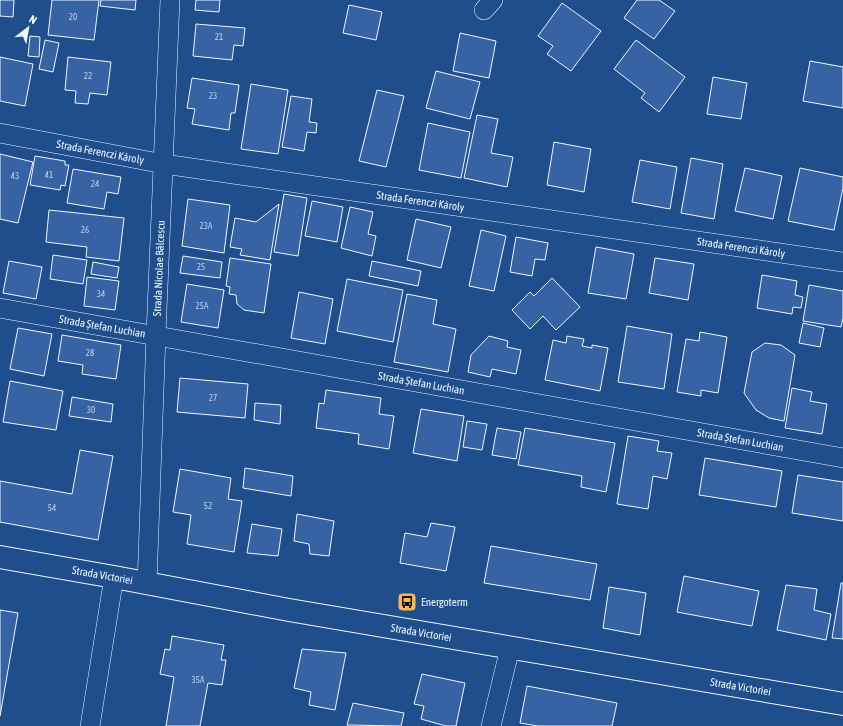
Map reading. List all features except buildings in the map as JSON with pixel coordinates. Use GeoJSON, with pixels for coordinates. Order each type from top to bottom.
{"type":"FeatureCollection","features":[{"type":"Feature","properties":{"kind":"main road","name":"Strada Victoriei"},"geometry":{"type":"LineString","coordinates":[[0,557],[289,610],[843,704]]}},
{"type":"Feature","properties":{"kind":"street","name":"Strada Nicolae Bălcescu"},"geometry":{"type":"LineString","coordinates":[[147,584],[170,0]]}},
{"type":"Feature","properties":{"kind":"street","name":"Strada Ferenczi Károly"},"geometry":{"type":"LineString","coordinates":[[0,133],[164,164],[843,262]]}},
{"type":"Feature","properties":{"kind":"street","name":"Strada Ștefan Luchian"},"geometry":{"type":"LineString","coordinates":[[0,308],[843,458]]}},
{"type":"Feature","properties":{"kind":"street"},"geometry":{"type":"LineString","coordinates":[[90,726],[114,577]]}},
{"type":"Feature","properties":{"kind":"street"},"geometry":{"type":"LineString","coordinates":[[491,726],[510,648]]}},
{"type":"Feature","properties":{"kind":"place","name":"Energoterm"},"geometry":{"type":"Point","coordinates":[407,602]}}]}
